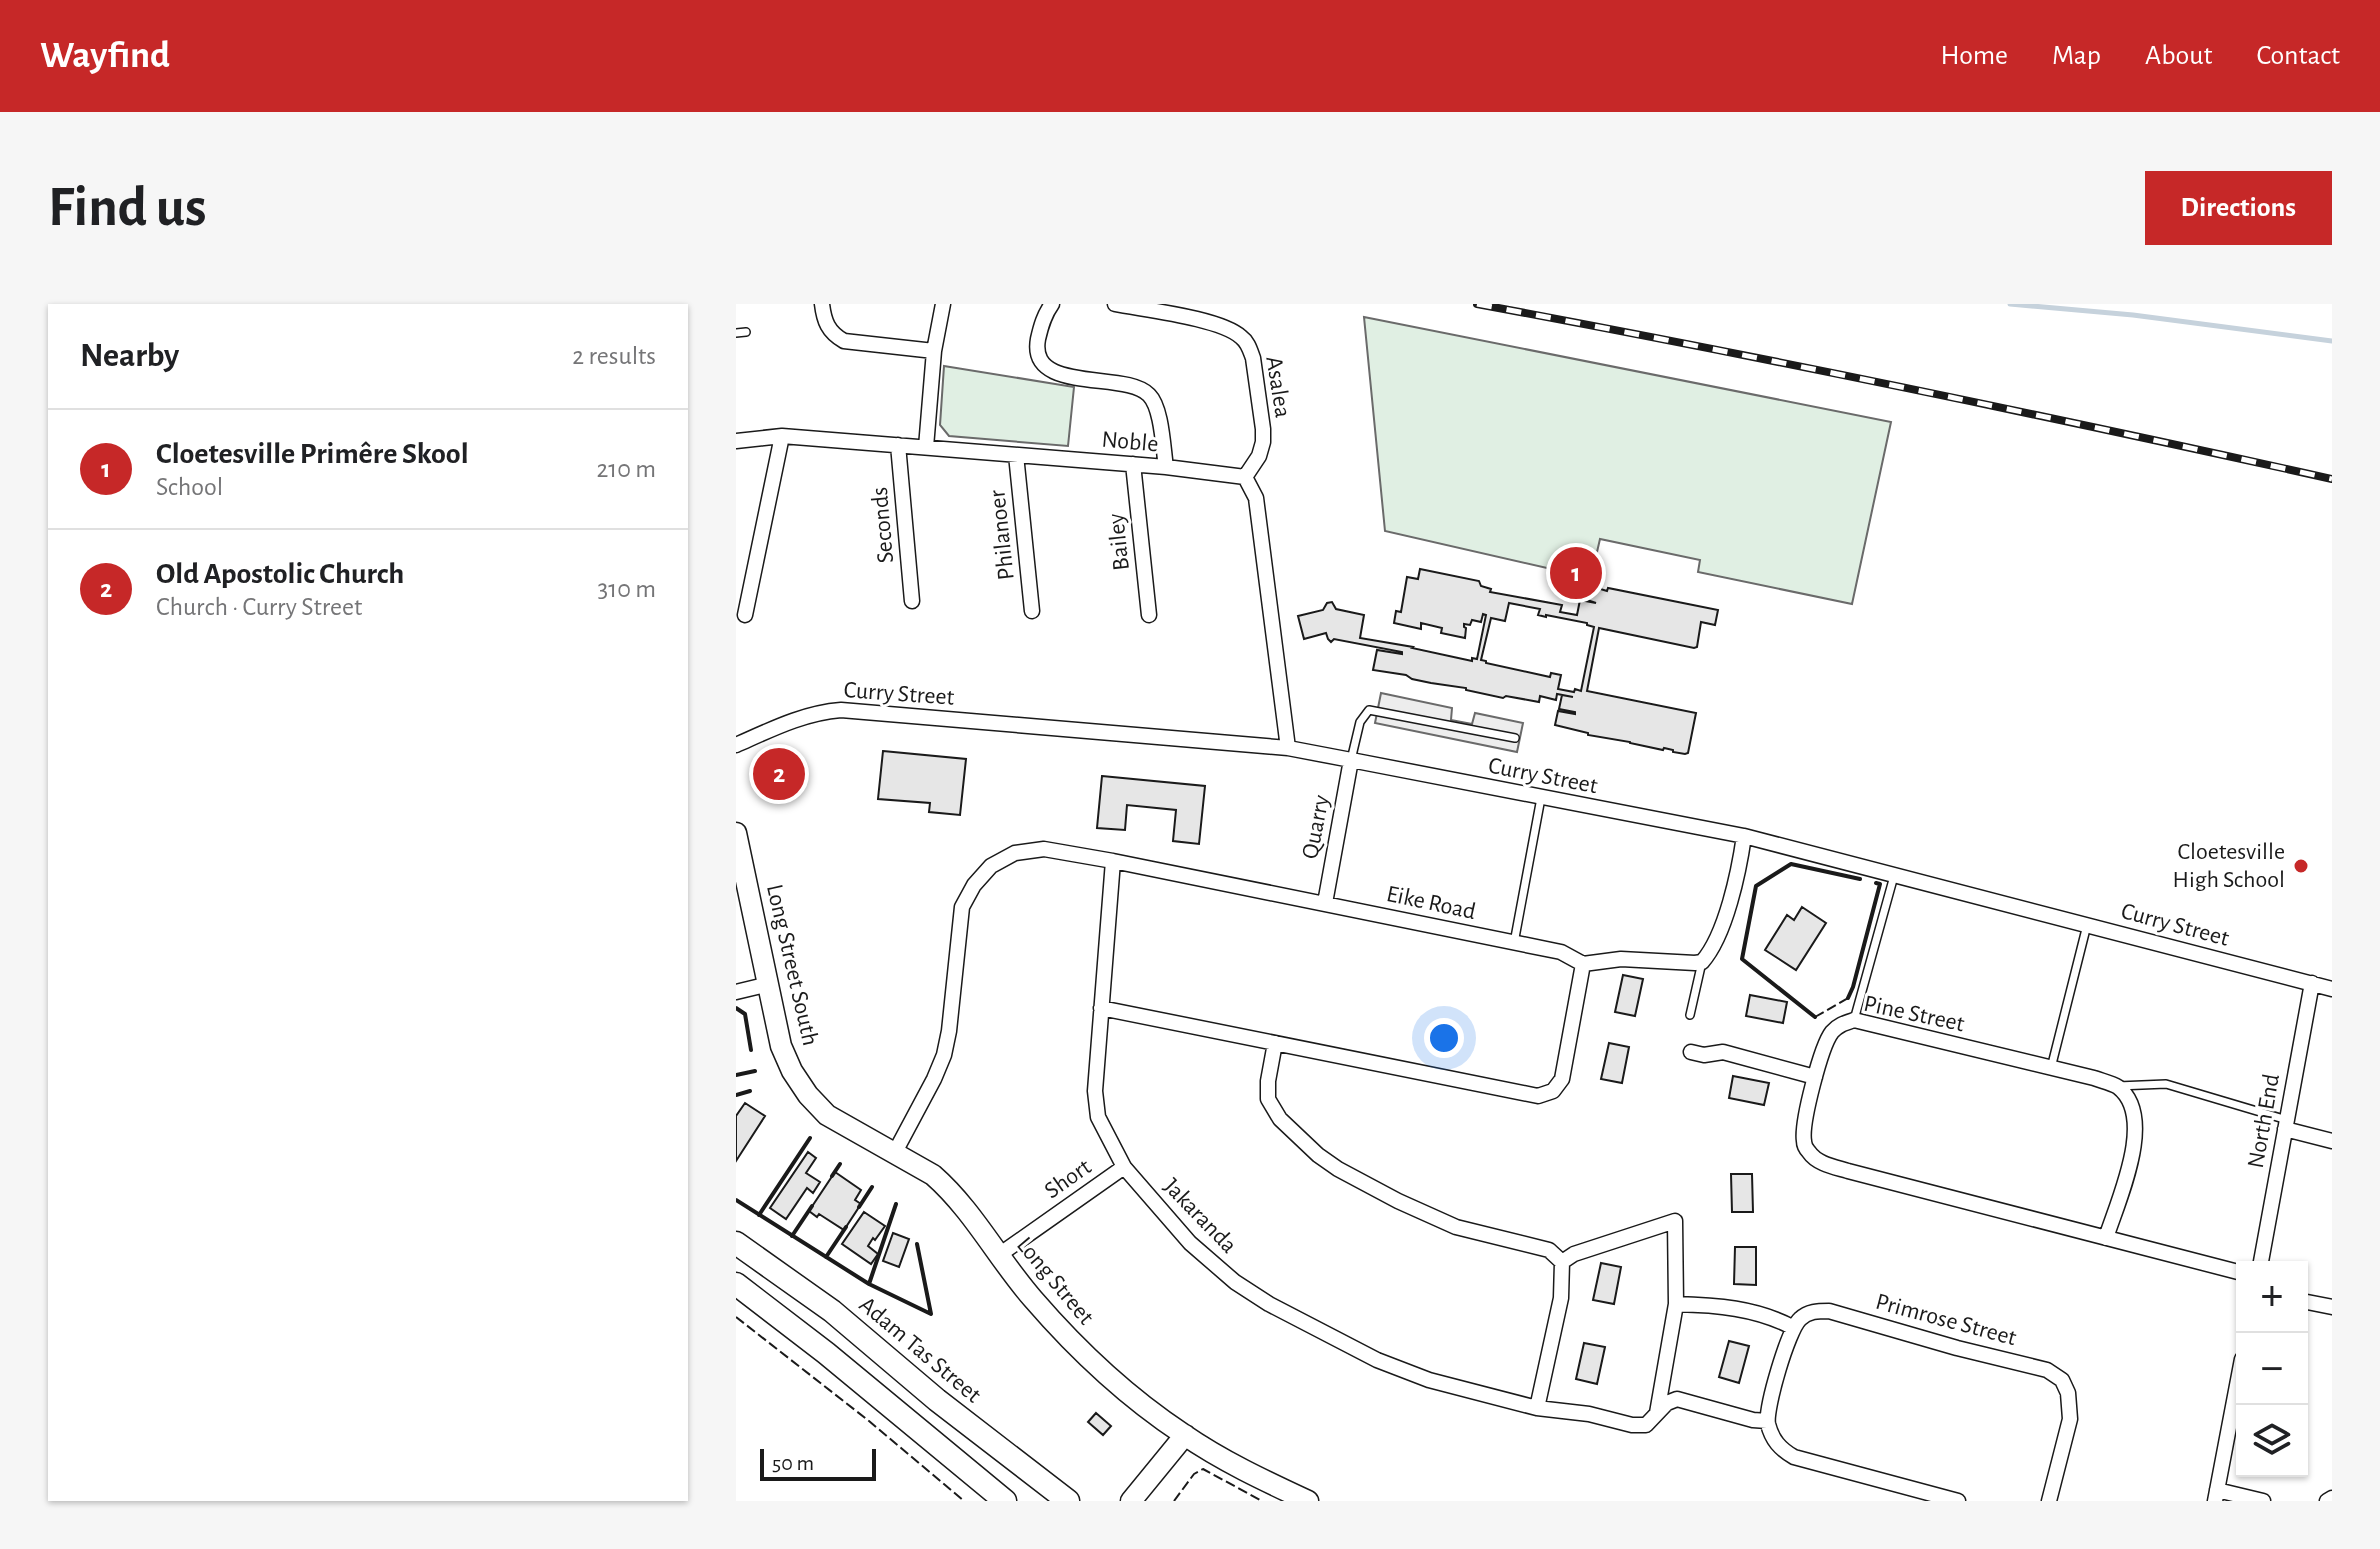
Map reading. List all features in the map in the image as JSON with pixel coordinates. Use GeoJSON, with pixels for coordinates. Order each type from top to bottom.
{"type":"FeatureCollection","features":[{"type":"Feature","properties":{"kind":"main road","name":"Adam Tas Street"},"geometry":{"type":"LineString","coordinates":[[736,1243],[832,1311],[937,1400],[1063,1499]]}},
{"type":"Feature","properties":{"kind":"main road"},"geometry":{"type":"LineString","coordinates":[[736,1284],[826,1353],[1005,1501]]}},
{"type":"Feature","properties":{"kind":"street"},"geometry":{"type":"LineString","coordinates":[[822,304],[824,322],[844,341],[934,351]]}},
{"type":"Feature","properties":{"kind":"street"},"geometry":{"type":"LineString","coordinates":[[926,447],[934,351],[943,304]]}},
{"type":"Feature","properties":{"kind":"street"},"geometry":{"type":"LineString","coordinates":[[1052,304],[1043,319],[1038,341],[1042,362],[1072,378],[1123,384],[1144,390],[1157,408],[1166,467]]}},
{"type":"Feature","properties":{"kind":"street","name":"Asalea"},"geometry":{"type":"LineString","coordinates":[[1115,304],[1224,327],[1242,337],[1253,358],[1263,429],[1259,456],[1245,477]]}},
{"type":"Feature","properties":{"kind":"street"},"geometry":{"type":"LineString","coordinates":[[745,615],[782,436]]}},
{"type":"Feature","properties":{"kind":"street","name":"Noble"},"geometry":{"type":"LineString","coordinates":[[736,441],[782,436],[1133,464],[1245,477]]}},
{"type":"Feature","properties":{"kind":"street","name":"Seconds"},"geometry":{"type":"LineString","coordinates":[[898,445],[912,601]]}},
{"type":"Feature","properties":{"kind":"street","name":"Philanoer"},"geometry":{"type":"LineString","coordinates":[[1016,455],[1032,611]]}},
{"type":"Feature","properties":{"kind":"street","name":"Bailey"},"geometry":{"type":"LineString","coordinates":[[1133,464],[1149,615]]}},
{"type":"Feature","properties":{"kind":"street"},"geometry":{"type":"LineString","coordinates":[[1245,477],[1256,498],[1288,748]]}},
{"type":"Feature","properties":{"kind":"street","name":"Curry Street"},"geometry":{"type":"LineString","coordinates":[[736,745],[789,721],[819,712],[841,710],[1288,748],[1744,836],[2332,989]]}},
{"type":"Feature","properties":{"kind":"street","name":"Quarry"},"geometry":{"type":"LineString","coordinates":[[1325,903],[1351,760]]}},
{"type":"Feature","properties":{"kind":"street","name":"Long Street South"},"geometry":{"type":"LineString","coordinates":[[736,833],[781,1046],[792,1071],[808,1095],[827,1115],[894,1154]]}},
{"type":"Feature","properties":{"kind":"street"},"geometry":{"type":"LineString","coordinates":[[1101,1008],[1525,1094],[1547,1095],[1558,1085],[1565,1070],[1583,964],[1621,959],[1702,962],[1716,937],[1733,892],[1744,836]]}},
{"type":"Feature","properties":{"kind":"street","name":"Eike Road"},"geometry":{"type":"LineString","coordinates":[[894,1154],[944,1055],[962,907],[974,885],[991,866],[1015,853],[1044,849],[1113,861],[1561,952],[1583,964]]}},
{"type":"Feature","properties":{"kind":"street","name":"Jakaranda"},"geometry":{"type":"LineString","coordinates":[[1113,861],[1095,1108],[1124,1167],[1190,1243],[1235,1282],[1269,1304],[1377,1360],[1429,1380],[1537,1408],[1589,1414],[1639,1425],[1646,1425],[1657,1413]]}},
{"type":"Feature","properties":{"kind":"street","name":"North End"},"geometry":{"type":"LineString","coordinates":[[2261,1261],[2312,983]]}},
{"type":"Feature","properties":{"kind":"street"},"geometry":{"type":"LineString","coordinates":[[736,992],[769,984]]}},
{"type":"Feature","properties":{"kind":"street","name":"Pine Street"},"geometry":{"type":"LineString","coordinates":[[2116,1086],[1854,1020],[1842,1024],[1826,1043],[1815,1077],[1803,1140],[1809,1152],[1822,1163],[2236,1271]]}},
{"type":"Feature","properties":{"kind":"street"},"geometry":{"type":"LineString","coordinates":[[1275,1043],[1268,1099],[1280,1119],[1318,1155],[1398,1201],[1456,1227],[1549,1250],[1562,1262],[1561,1298],[1537,1408]]}},
{"type":"Feature","properties":{"kind":"street"},"geometry":{"type":"LineString","coordinates":[[1691,1052],[1704,1055],[1723,1052],[1815,1077]]}},
{"type":"Feature","properties":{"kind":"street"},"geometry":{"type":"LineString","coordinates":[[2106,1238],[2136,1132],[2131,1103],[2116,1086]]}},
{"type":"Feature","properties":{"kind":"street"},"geometry":{"type":"LineString","coordinates":[[2286,1124],[2332,1141]]}},
{"type":"Feature","properties":{"kind":"street","name":"Long Street"},"geometry":{"type":"LineString","coordinates":[[894,1154],[933,1175],[947,1187],[1033,1299],[1070,1340],[1144,1407],[1249,1473],[1308,1501]]}},
{"type":"Feature","properties":{"kind":"street","name":"Short"},"geometry":{"type":"LineString","coordinates":[[999,1255],[1124,1167]]}},
{"type":"Feature","properties":{"kind":"street"},"geometry":{"type":"LineString","coordinates":[[1562,1262],[1574,1254],[1675,1221],[1676,1304],[1657,1413]]}},
{"type":"Feature","properties":{"kind":"street"},"geometry":{"type":"LineString","coordinates":[[2308,1302],[2332,1307]]}},
{"type":"Feature","properties":{"kind":"street"},"geometry":{"type":"LineString","coordinates":[[1676,1304],[1719,1305],[1779,1320],[1792,1327],[1767,1421],[1773,1440],[1783,1451],[1794,1457],[1958,1501]]}},
{"type":"Feature","properties":{"kind":"street","name":"Primrose Street"},"geometry":{"type":"LineString","coordinates":[[1792,1327],[1803,1316],[1814,1311],[1829,1311],[2047,1370],[2062,1380],[2068,1393],[2070,1419],[2049,1501]]}},
{"type":"Feature","properties":{"kind":"street"},"geometry":{"type":"LineString","coordinates":[[2236,1390],[2216,1495],[2263,1501]]}},
{"type":"Feature","properties":{"kind":"street"},"geometry":{"type":"LineString","coordinates":[[1657,1413],[1667,1403],[1677,1399],[1767,1421]]}},
{"type":"Feature","properties":{"kind":"street"},"geometry":{"type":"LineString","coordinates":[[1131,1501],[1185,1435]]}},
{"type":"Feature","properties":{"kind":"lane"},"geometry":{"type":"LineString","coordinates":[[736,333],[746,332]]}},
{"type":"Feature","properties":{"kind":"lane"},"geometry":{"type":"LineString","coordinates":[[1351,760],[1360,722],[1369,710],[1515,738]]}},
{"type":"Feature","properties":{"kind":"lane"},"geometry":{"type":"LineString","coordinates":[[1514,943],[1541,798]]}},
{"type":"Feature","properties":{"kind":"lane"},"geometry":{"type":"LineString","coordinates":[[1854,1020],[1894,873]]}},
{"type":"Feature","properties":{"kind":"lane"},"geometry":{"type":"LineString","coordinates":[[2051,1068],[2087,925]]}},
{"type":"Feature","properties":{"kind":"lane"},"geometry":{"type":"LineString","coordinates":[[1690,1015],[1702,962]]}},
{"type":"Feature","properties":{"kind":"lane"},"geometry":{"type":"LineString","coordinates":[[2116,1086],[2166,1084],[2286,1124]]}},
{"type":"Feature","properties":{"kind":"green space"},"geometry":{"type":"Polygon","coordinates":[[[1364,317],[1891,422],[1852,604],[1698,572],[1700,560],[1600,539],[1591,578],[1385,531],[1364,317]]]}},
{"type":"Feature","properties":{"kind":"green space"},"geometry":{"type":"Polygon","coordinates":[[[944,366],[1074,387],[1068,446],[949,436],[940,425],[944,366]]]}},
{"type":"Feature","properties":{"kind":"shaded area"},"geometry":{"type":"Polygon","coordinates":[[[1381,693],[1452,708],[1451,720],[1472,724],[1475,713],[1523,723],[1517,752],[1375,723],[1381,693]]]}},
{"type":"Feature","properties":{"kind":"building"},"geometry":{"type":"Polygon","coordinates":[[[1420,569],[1479,581],[1481,586],[1491,589],[1490,592],[1562,605],[1560,612],[1577,615],[1580,600],[1596,603],[1581,598],[1584,584],[1607,591],[1608,588],[1718,610],[1715,625],[1701,622],[1697,647],[1694,648],[1599,628],[1587,691],[1696,713],[1688,753],[1588,735],[1555,725],[1558,711],[1575,714],[1559,709],[1562,695],[1573,697],[1557,694],[1556,700],[1540,696],[1539,702],[1503,698],[1412,679],[1406,675],[1373,670],[1377,650],[1402,652],[1334,639],[1331,642],[1326,633],[1304,639],[1298,616],[1323,610],[1327,603],[1332,602],[1336,609],[1364,615],[1360,638],[1472,661],[1472,658],[1477,659],[1486,615],[1483,614],[1481,622],[1472,620],[1470,625],[1464,624],[1465,638],[1441,633],[1442,628],[1421,623],[1421,629],[1394,623],[1396,611],[1401,612],[1407,577],[1418,579],[1420,569]],[[1509,603],[1505,621],[1491,618],[1481,660],[1550,677],[1551,673],[1561,675],[1558,689],[1581,691],[1594,627],[1587,623],[1538,615],[1540,609],[1509,603]]]}},
{"type":"Feature","properties":{"kind":"building"},"geometry":{"type":"Polygon","coordinates":[[[883,751],[966,759],[960,815],[929,812],[930,803],[878,799],[883,751]]]}},
{"type":"Feature","properties":{"kind":"building"},"geometry":{"type":"Polygon","coordinates":[[[1102,776],[1205,786],[1199,844],[1173,841],[1176,810],[1127,805],[1125,830],[1097,828],[1102,776]]]}},
{"type":"Feature","properties":{"kind":"building"},"geometry":{"type":"Polygon","coordinates":[[[1802,907],[1826,923],[1796,970],[1765,950],[1787,915],[1794,920],[1802,907]]]}},
{"type":"Feature","properties":{"kind":"building"},"geometry":{"type":"Polygon","coordinates":[[[1623,975],[1643,979],[1635,1016],[1615,1012],[1623,975]]]}},
{"type":"Feature","properties":{"kind":"building"},"geometry":{"type":"Polygon","coordinates":[[[1750,995],[1787,1002],[1783,1023],[1746,1016],[1750,995]]]}},
{"type":"Feature","properties":{"kind":"building"},"geometry":{"type":"Polygon","coordinates":[[[1609,1043],[1629,1047],[1622,1083],[1601,1079],[1609,1043]]]}},
{"type":"Feature","properties":{"kind":"building"},"geometry":{"type":"Polygon","coordinates":[[[1733,1076],[1769,1083],[1764,1105],[1729,1098],[1733,1076]]]}},
{"type":"Feature","properties":{"kind":"building"},"geometry":{"type":"Polygon","coordinates":[[[745,1103],[765,1116],[736,1161],[736,1116],[745,1103]]]}},
{"type":"Feature","properties":{"kind":"building"},"geometry":{"type":"Polygon","coordinates":[[[808,1152],[816,1158],[806,1173],[820,1182],[813,1193],[807,1188],[786,1219],[770,1208],[808,1152]]]}},
{"type":"Feature","properties":{"kind":"building"},"geometry":{"type":"Polygon","coordinates":[[[835,1172],[861,1190],[855,1200],[861,1204],[844,1230],[809,1211],[835,1172]]]}},
{"type":"Feature","properties":{"kind":"building"},"geometry":{"type":"Polygon","coordinates":[[[1731,1174],[1752,1174],[1753,1212],[1732,1212],[1731,1174]]]}},
{"type":"Feature","properties":{"kind":"building"},"geometry":{"type":"Polygon","coordinates":[[[864,1212],[885,1226],[868,1246],[878,1254],[871,1264],[842,1244],[864,1212]]]}},
{"type":"Feature","properties":{"kind":"building"},"geometry":{"type":"Polygon","coordinates":[[[893,1233],[909,1239],[899,1267],[883,1261],[893,1233]]]}},
{"type":"Feature","properties":{"kind":"building"},"geometry":{"type":"Polygon","coordinates":[[[1735,1247],[1756,1247],[1756,1285],[1734,1284],[1735,1247]]]}},
{"type":"Feature","properties":{"kind":"building"},"geometry":{"type":"Polygon","coordinates":[[[1601,1263],[1621,1267],[1614,1304],[1593,1300],[1601,1263]]]}},
{"type":"Feature","properties":{"kind":"building"},"geometry":{"type":"Polygon","coordinates":[[[1729,1341],[1749,1346],[1739,1383],[1719,1377],[1729,1341]]]}},
{"type":"Feature","properties":{"kind":"building"},"geometry":{"type":"Polygon","coordinates":[[[1584,1343],[1605,1347],[1597,1384],[1576,1379],[1584,1343]]]}},
{"type":"Feature","properties":{"kind":"building"},"geometry":{"type":"Polygon","coordinates":[[[1096,1413],[1111,1426],[1103,1435],[1088,1422],[1096,1413]]]}},
{"type":"Feature","properties":{"kind":"waterway"},"geometry":{"type":"LineString","coordinates":[[2010,304],[2133,315],[2332,341]]}},
{"type":"Feature","properties":{"kind":"railway"},"geometry":{"type":"LineString","coordinates":[[1477,304],[1905,388],[2332,479]]}},
{"type":"Feature","properties":{"kind":"fence"},"geometry":{"type":"LineString","coordinates":[[1815,1017],[1848,998]]}},
{"type":"Feature","properties":{"kind":"fence"},"geometry":{"type":"LineString","coordinates":[[736,1317],[869,1421],[964,1501]]}},
{"type":"Feature","properties":{"kind":"fence"},"geometry":{"type":"LineString","coordinates":[[1174,1501],[1194,1474],[1203,1469],[1262,1501]]}},
{"type":"Feature","properties":{"kind":"wall"},"geometry":{"type":"LineString","coordinates":[[1815,1017],[1742,959],[1756,886],[1791,864],[1860,879]]}},
{"type":"Feature","properties":{"kind":"wall"},"geometry":{"type":"LineString","coordinates":[[1848,998],[1880,884],[1876,883]]}},
{"type":"Feature","properties":{"kind":"wall"},"geometry":{"type":"LineString","coordinates":[[736,1008],[745,1014],[751,1050]]}},
{"type":"Feature","properties":{"kind":"wall"},"geometry":{"type":"LineString","coordinates":[[736,1075],[755,1071]]}},
{"type":"Feature","properties":{"kind":"wall"},"geometry":{"type":"LineString","coordinates":[[736,1095],[750,1091]]}},
{"type":"Feature","properties":{"kind":"wall"},"geometry":{"type":"LineString","coordinates":[[759,1215],[810,1138]]}},
{"type":"Feature","properties":{"kind":"wall"},"geometry":{"type":"LineString","coordinates":[[832,1176],[840,1164]]}},
{"type":"Feature","properties":{"kind":"wall"},"geometry":{"type":"LineString","coordinates":[[859,1207],[872,1187]]}},
{"type":"Feature","properties":{"kind":"wall"},"geometry":{"type":"LineString","coordinates":[[736,1200],[869,1284],[931,1314],[917,1244]]}},
{"type":"Feature","properties":{"kind":"wall"},"geometry":{"type":"LineString","coordinates":[[869,1284],[896,1204]]}},
{"type":"Feature","properties":{"kind":"wall"},"geometry":{"type":"LineString","coordinates":[[792,1236],[812,1206]]}},
{"type":"Feature","properties":{"kind":"wall"},"geometry":{"type":"LineString","coordinates":[[826,1257],[846,1227]]}},
{"type":"Feature","properties":{"kind":"place","name":"Cloetesville Primêre Skool"},"geometry":{"type":"Point","coordinates":[1576,573]}},
{"type":"Feature","properties":{"kind":"place","name":"Old Apostolic Church"},"geometry":{"type":"Point","coordinates":[779,774]}},
{"type":"Feature","properties":{"kind":"place","name":"Cloetesville High School"},"geometry":{"type":"Point","coordinates":[2301,866]}}]}
